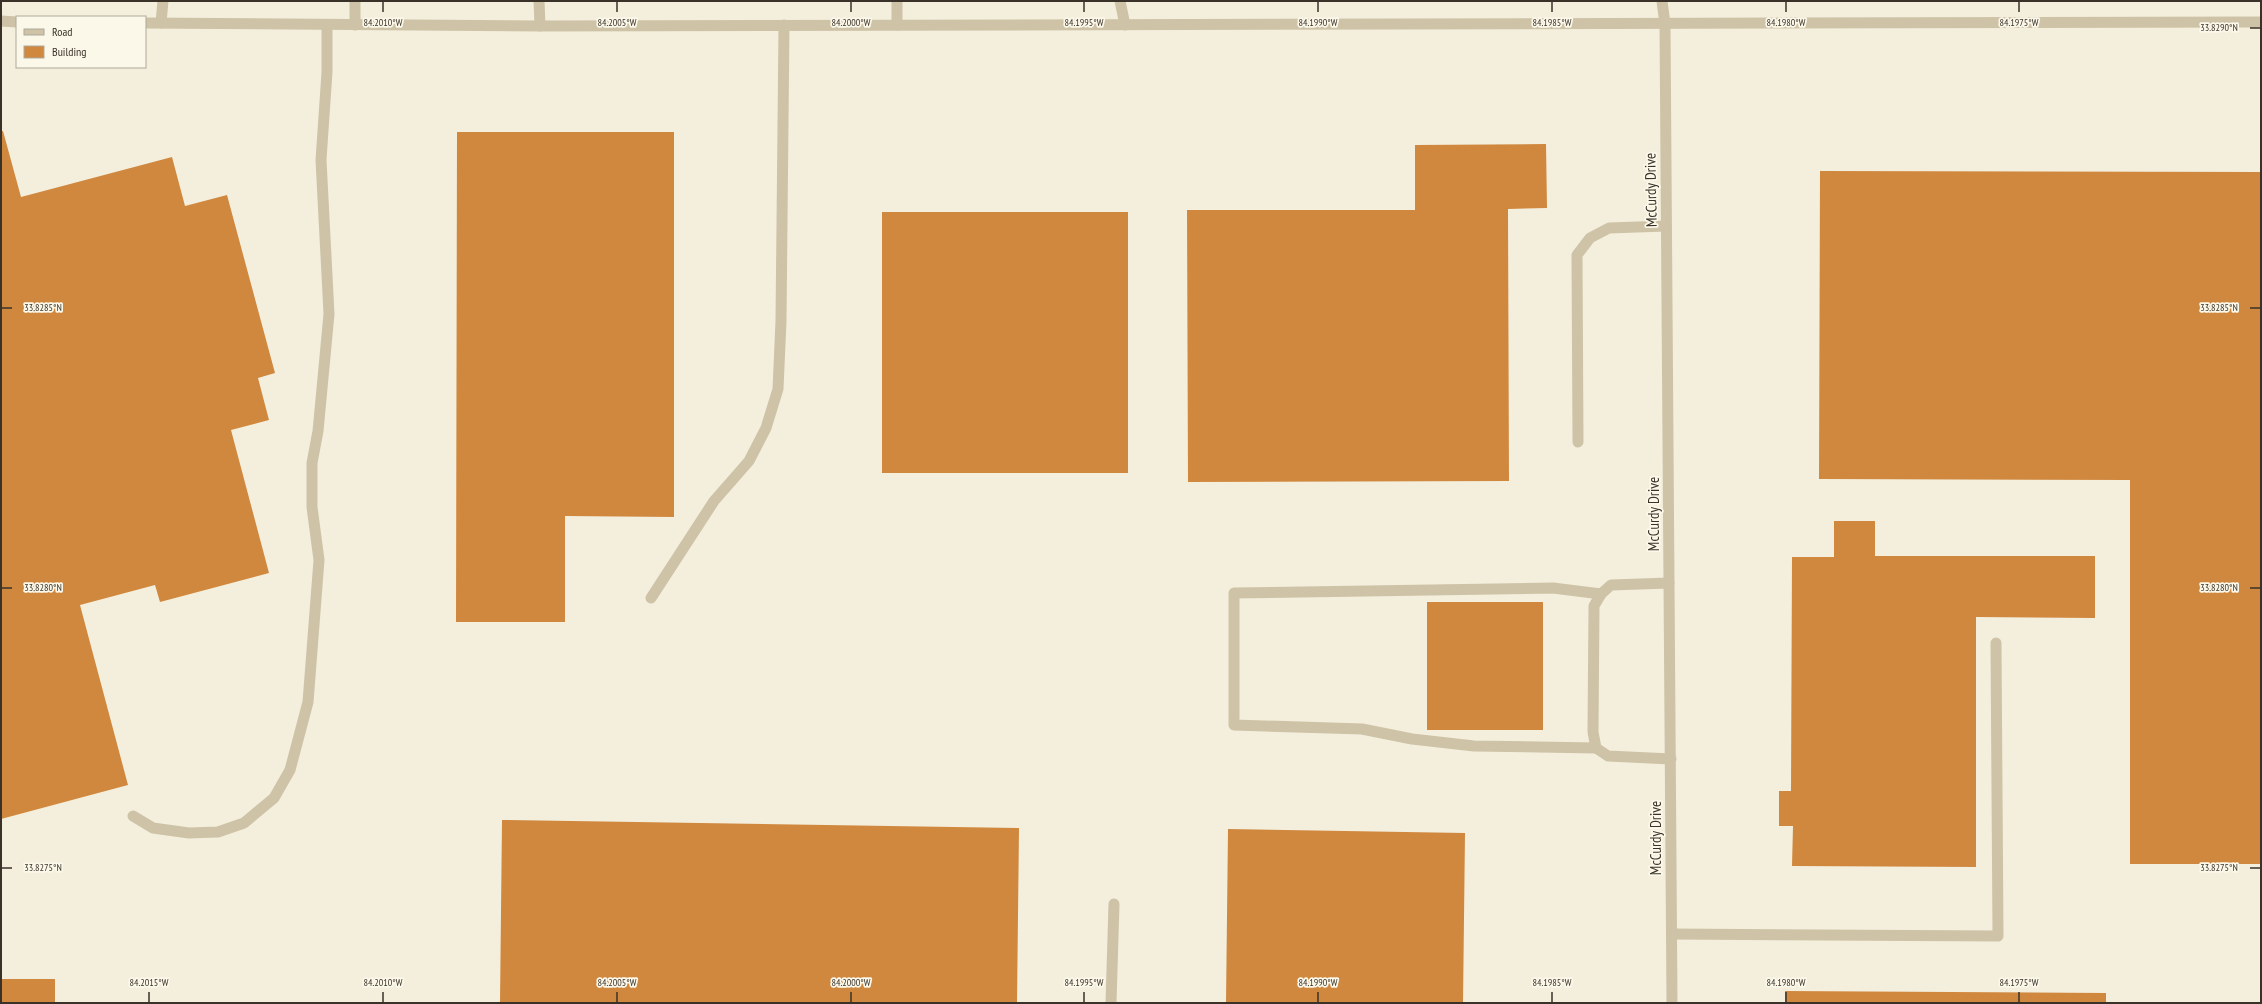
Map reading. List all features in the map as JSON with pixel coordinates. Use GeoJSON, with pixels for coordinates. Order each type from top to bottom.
{"type":"FeatureCollection","features":[{"type":"Feature","properties":{"kind":"street"},"geometry":{"type":"LineString","coordinates":[[162,23],[163,1]]}},
{"type":"Feature","properties":{"kind":"street"},"geometry":{"type":"LineString","coordinates":[[355,1],[355,25]]}},
{"type":"Feature","properties":{"kind":"street"},"geometry":{"type":"LineString","coordinates":[[539,1],[540,26]]}},
{"type":"Feature","properties":{"kind":"street"},"geometry":{"type":"LineString","coordinates":[[897,1],[897,25]]}},
{"type":"Feature","properties":{"kind":"street"},"geometry":{"type":"LineString","coordinates":[[1120,1],[1125,25]]}},
{"type":"Feature","properties":{"kind":"street","name":"McCurdy Drive"},"geometry":{"type":"LineString","coordinates":[[1662,1],[1665,24],[1672,1003]]}},
{"type":"Feature","properties":{"kind":"street"},"geometry":{"type":"LineString","coordinates":[[1,21],[16,22]]}},
{"type":"Feature","properties":{"kind":"street"},"geometry":{"type":"LineString","coordinates":[[146,23],[540,26],[2261,22]]}},
{"type":"Feature","properties":{"kind":"street"},"geometry":{"type":"LineString","coordinates":[[133,816],[153,828],[189,833],[218,832],[244,823],[274,798],[290,770],[308,702],[319,560],[312,507],[312,463],[318,432],[329,314],[321,160],[327,72],[327,25]]}},
{"type":"Feature","properties":{"kind":"street"},"geometry":{"type":"LineString","coordinates":[[651,598],[714,502],[749,461],[766,428],[778,389],[781,321],[784,25]]}},
{"type":"Feature","properties":{"kind":"street"},"geometry":{"type":"LineString","coordinates":[[1578,442],[1577,255],[1590,238],[1609,228],[1666,226]]}},
{"type":"Feature","properties":{"kind":"street"},"geometry":{"type":"LineString","coordinates":[[1596,748],[1593,732],[1594,606],[1600,594],[1611,585],[1669,583]]}},
{"type":"Feature","properties":{"kind":"street"},"geometry":{"type":"LineString","coordinates":[[1600,594],[1553,588],[1234,593],[1234,725],[1362,729],[1412,739],[1474,746],[1596,748],[1608,756],[1671,759]]}},
{"type":"Feature","properties":{"kind":"street"},"geometry":{"type":"LineString","coordinates":[[1672,934],[1998,936],[1996,643]]}},
{"type":"Feature","properties":{"kind":"street"},"geometry":{"type":"LineString","coordinates":[[1112,1003],[1114,904]]}},
{"type":"Feature","properties":{"kind":"building"},"geometry":{"type":"Polygon","coordinates":[[[1,131],[3,131],[21,197],[172,157],[185,206],[227,195],[275,373],[258,378],[269,420],[231,430],[269,573],[160,602],[155,585],[80,605],[128,785],[1,819],[1,131]]]}},
{"type":"Feature","properties":{"kind":"building"},"geometry":{"type":"Polygon","coordinates":[[[457,132],[674,132],[674,517],[565,516],[565,622],[456,622],[457,132]]]}},
{"type":"Feature","properties":{"kind":"building"},"geometry":{"type":"Polygon","coordinates":[[[1546,144],[1547,208],[1508,209],[1509,481],[1188,482],[1187,210],[1415,210],[1415,145],[1546,144]]]}},
{"type":"Feature","properties":{"kind":"building"},"geometry":{"type":"Polygon","coordinates":[[[1820,171],[2261,172],[2261,864],[2130,864],[2130,480],[1819,479],[1820,171]]]}},
{"type":"Feature","properties":{"kind":"building"},"geometry":{"type":"Polygon","coordinates":[[[882,212],[1128,212],[1128,473],[882,473],[882,212]]]}},
{"type":"Feature","properties":{"kind":"building"},"geometry":{"type":"Polygon","coordinates":[[[1834,521],[1875,521],[1875,556],[2095,556],[2095,618],[1976,617],[1976,867],[1792,866],[1793,826],[1779,826],[1779,791],[1791,791],[1792,557],[1834,557],[1834,521]]]}},
{"type":"Feature","properties":{"kind":"building"},"geometry":{"type":"Polygon","coordinates":[[[1427,602],[1543,602],[1543,730],[1427,730],[1427,602]]]}},
{"type":"Feature","properties":{"kind":"building"},"geometry":{"type":"Polygon","coordinates":[[[502,820],[1019,828],[1017,1003],[500,1003],[502,820]]]}},
{"type":"Feature","properties":{"kind":"building"},"geometry":{"type":"Polygon","coordinates":[[[1228,829],[1465,833],[1463,1003],[1226,1003],[1228,829]]]}},
{"type":"Feature","properties":{"kind":"building"},"geometry":{"type":"Polygon","coordinates":[[[1,979],[55,979],[55,1003],[1,1003],[1,979]]]}},
{"type":"Feature","properties":{"kind":"building"},"geometry":{"type":"Polygon","coordinates":[[[1785,991],[2106,993],[2106,1003],[1785,1003],[1785,991]]]}}]}
